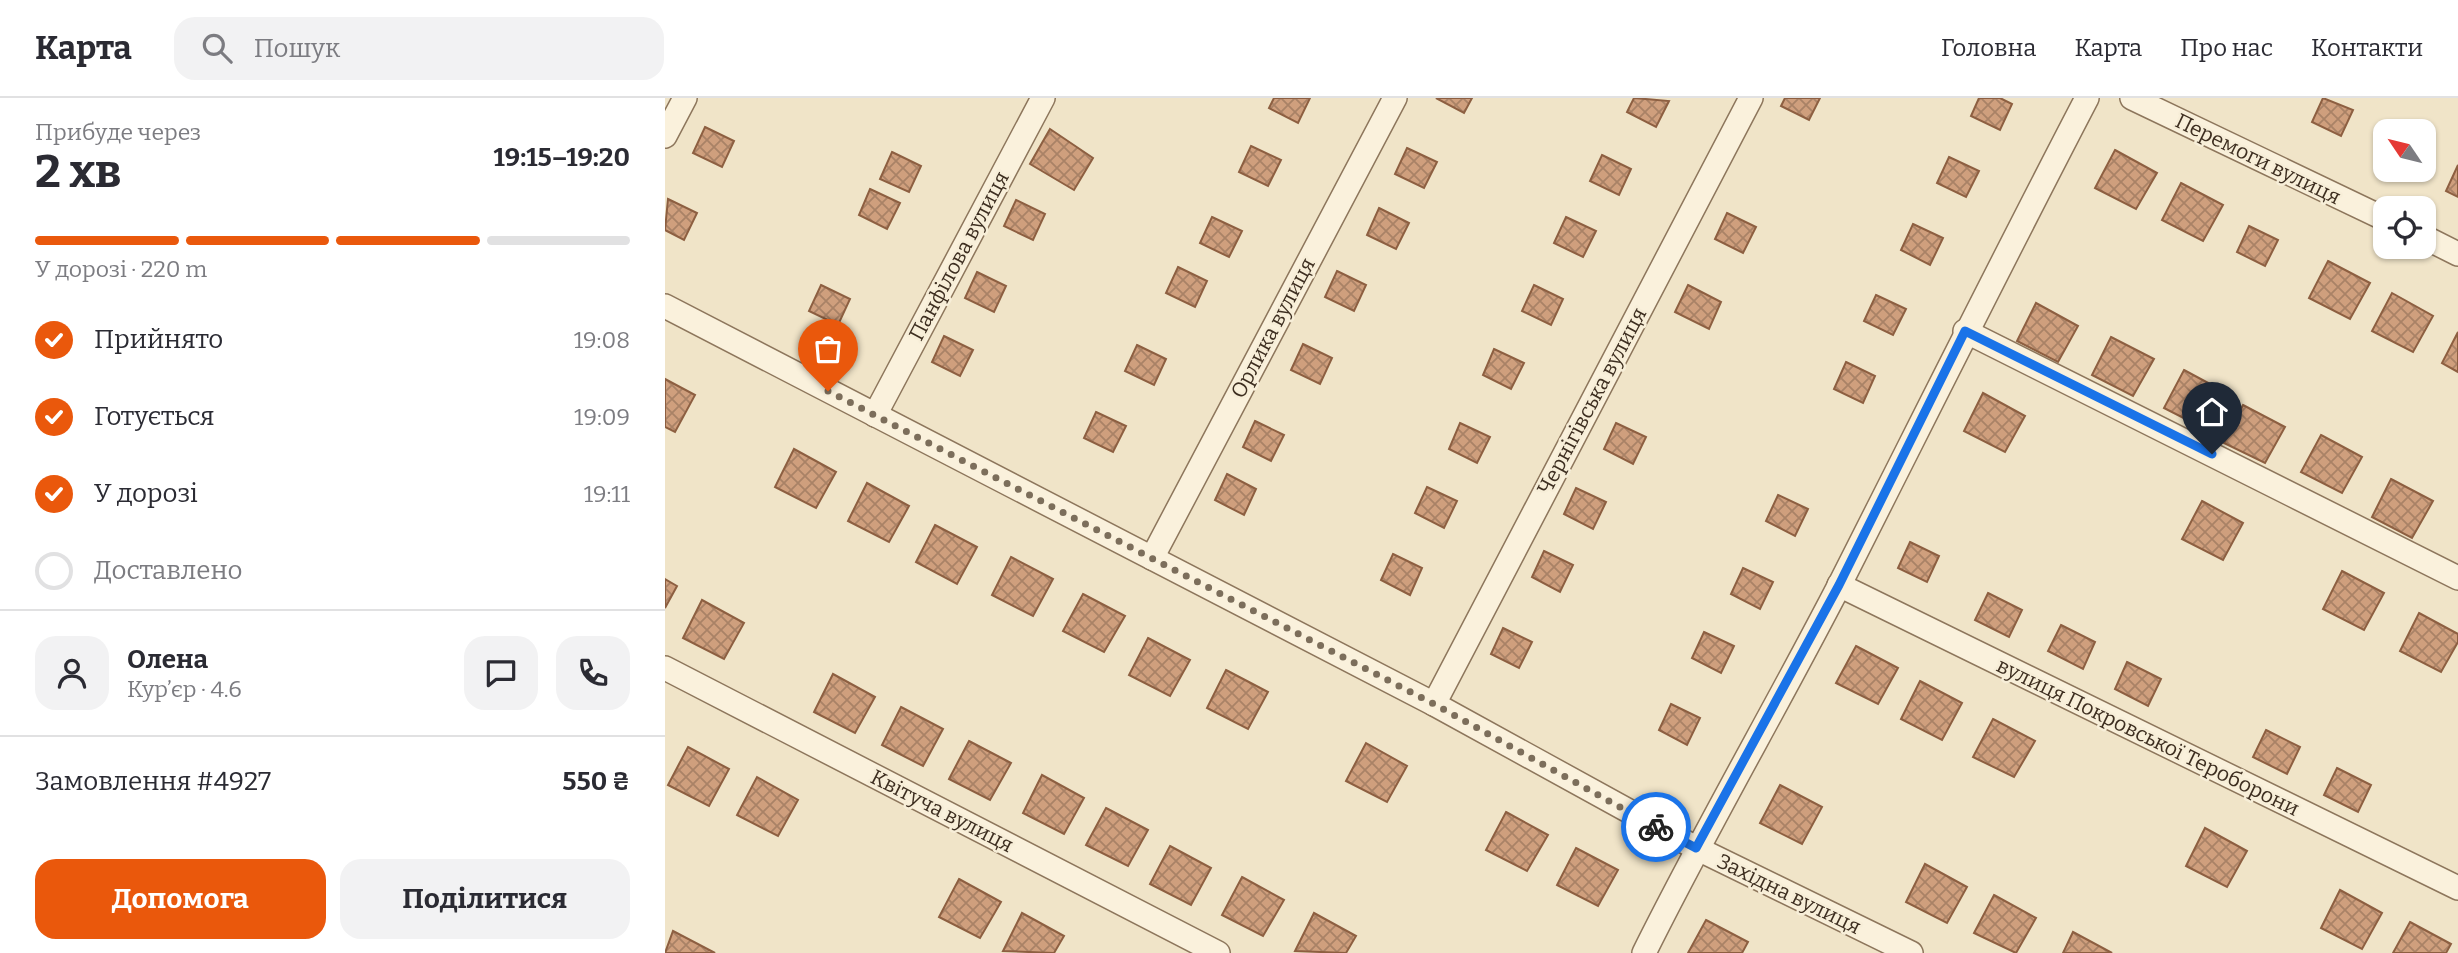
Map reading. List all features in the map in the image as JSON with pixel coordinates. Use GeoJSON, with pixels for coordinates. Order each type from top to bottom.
{"type":"FeatureCollection","features":[{"type":"Feature","properties":{"kind":"street"},"geometry":{"type":"LineString","coordinates":[[665,136],[685,98]]}},
{"type":"Feature","properties":{"kind":"street","name":"Панфілова вулиця"},"geometry":{"type":"LineString","coordinates":[[875,415],[1043,98]]}},
{"type":"Feature","properties":{"kind":"street","name":"Орлика вулиця"},"geometry":{"type":"LineString","coordinates":[[1152,558],[1395,98]]}},
{"type":"Feature","properties":{"kind":"street","name":"Чернігівська вулиця"},"geometry":{"type":"LineString","coordinates":[[1434,704],[1751,98]]}},
{"type":"Feature","properties":{"kind":"street"},"geometry":{"type":"LineString","coordinates":[[1644,953],[1696,848],[1839,585],[1965,331],[2087,98]]}},
{"type":"Feature","properties":{"kind":"street","name":"Перемоги вулиця"},"geometry":{"type":"LineString","coordinates":[[2132,98],[2373,213]]}},
{"type":"Feature","properties":{"kind":"street"},"geometry":{"type":"LineString","coordinates":[[2436,243],[2458,254]]}},
{"type":"Feature","properties":{"kind":"street","name":"Західна вулиця"},"geometry":{"type":"LineString","coordinates":[[665,306],[1434,704],[1696,848],[1910,953]]}},
{"type":"Feature","properties":{"kind":"street"},"geometry":{"type":"LineString","coordinates":[[1965,331],[2458,578]]}},
{"type":"Feature","properties":{"kind":"street","name":"вулиця Покровської Тероборони"},"geometry":{"type":"LineString","coordinates":[[1839,585],[2458,888]]}},
{"type":"Feature","properties":{"kind":"street","name":"Квітуча вулиця"},"geometry":{"type":"LineString","coordinates":[[665,668],[1218,953]]}},
{"type":"Feature","properties":{"kind":"building"},"geometry":{"type":"Polygon","coordinates":[[[1274,98],[1310,98],[1298,123],[1269,108],[1274,98]]]}},
{"type":"Feature","properties":{"kind":"building"},"geometry":{"type":"Polygon","coordinates":[[[1436,98],[1472,98],[1464,113],[1436,98]]]}},
{"type":"Feature","properties":{"kind":"building"},"geometry":{"type":"Polygon","coordinates":[[[1634,98],[1669,101],[1656,127],[1627,112],[1634,98]]]}},
{"type":"Feature","properties":{"kind":"building"},"geometry":{"type":"Polygon","coordinates":[[[1785,98],[1820,98],[1809,120],[1781,106],[1785,98]]]}},
{"type":"Feature","properties":{"kind":"building"},"geometry":{"type":"Polygon","coordinates":[[[1979,98],[2000,98],[2012,104],[2000,130],[1971,116],[1979,98]]]}},
{"type":"Feature","properties":{"kind":"building"},"geometry":{"type":"Polygon","coordinates":[[[2323,98],[2353,110],[2341,136],[2312,122],[2323,98]]]}},
{"type":"Feature","properties":{"kind":"building"},"geometry":{"type":"Polygon","coordinates":[[[705,127],[734,141],[722,167],[693,153],[705,127]]]}},
{"type":"Feature","properties":{"kind":"building"},"geometry":{"type":"Polygon","coordinates":[[[1050,129],[1093,158],[1074,190],[1030,164],[1050,129]]]}},
{"type":"Feature","properties":{"kind":"building"},"geometry":{"type":"Polygon","coordinates":[[[1251,146],[1281,160],[1268,186],[1239,172],[1251,146]]]}},
{"type":"Feature","properties":{"kind":"building"},"geometry":{"type":"Polygon","coordinates":[[[1407,148],[1437,162],[1424,188],[1395,174],[1407,148]]]}},
{"type":"Feature","properties":{"kind":"building"},"geometry":{"type":"Polygon","coordinates":[[[2115,150],[2157,173],[2136,209],[2095,188],[2115,150]]]}},
{"type":"Feature","properties":{"kind":"building"},"geometry":{"type":"Polygon","coordinates":[[[892,152],[921,166],[909,192],[880,179],[892,152]]]}},
{"type":"Feature","properties":{"kind":"building"},"geometry":{"type":"Polygon","coordinates":[[[1602,155],[1631,169],[1619,195],[1590,181],[1602,155]]]}},
{"type":"Feature","properties":{"kind":"building"},"geometry":{"type":"Polygon","coordinates":[[[1949,157],[1979,171],[1966,197],[1937,183],[1949,157]]]}},
{"type":"Feature","properties":{"kind":"building"},"geometry":{"type":"Polygon","coordinates":[[[2458,165],[2458,197],[2446,191],[2458,165]]]}},
{"type":"Feature","properties":{"kind":"building"},"geometry":{"type":"Polygon","coordinates":[[[2181,183],[2223,205],[2203,241],[2162,220],[2181,183]]]}},
{"type":"Feature","properties":{"kind":"building"},"geometry":{"type":"Polygon","coordinates":[[[870,189],[900,203],[887,229],[859,215],[870,189]]]}},
{"type":"Feature","properties":{"kind":"building"},"geometry":{"type":"Polygon","coordinates":[[[668,199],[697,213],[684,240],[665,230],[668,199]]]}},
{"type":"Feature","properties":{"kind":"building"},"geometry":{"type":"Polygon","coordinates":[[[1016,200],[1045,214],[1033,240],[1004,226],[1016,200]]]}},
{"type":"Feature","properties":{"kind":"building"},"geometry":{"type":"Polygon","coordinates":[[[1379,208],[1409,223],[1396,249],[1367,235],[1379,208]]]}},
{"type":"Feature","properties":{"kind":"building"},"geometry":{"type":"Polygon","coordinates":[[[1727,213],[1756,227],[1743,253],[1715,239],[1727,213]]]}},
{"type":"Feature","properties":{"kind":"building"},"geometry":{"type":"Polygon","coordinates":[[[1212,217],[1242,231],[1229,257],[1200,243],[1212,217]]]}},
{"type":"Feature","properties":{"kind":"building"},"geometry":{"type":"Polygon","coordinates":[[[1566,217],[1596,231],[1583,257],[1554,243],[1566,217]]]}},
{"type":"Feature","properties":{"kind":"building"},"geometry":{"type":"Polygon","coordinates":[[[1913,224],[1943,238],[1930,265],[1901,250],[1913,224]]]}},
{"type":"Feature","properties":{"kind":"building"},"geometry":{"type":"Polygon","coordinates":[[[2249,226],[2278,240],[2265,266],[2237,252],[2249,226]]]}},
{"type":"Feature","properties":{"kind":"building"},"geometry":{"type":"Polygon","coordinates":[[[2328,261],[2370,283],[2350,319],[2309,298],[2328,261]]]}},
{"type":"Feature","properties":{"kind":"building"},"geometry":{"type":"Polygon","coordinates":[[[1178,267],[1207,281],[1195,307],[1166,293],[1178,267]]]}},
{"type":"Feature","properties":{"kind":"building"},"geometry":{"type":"Polygon","coordinates":[[[1337,271],[1366,285],[1354,311],[1325,297],[1337,271]]]}},
{"type":"Feature","properties":{"kind":"building"},"geometry":{"type":"Polygon","coordinates":[[[977,272],[1006,286],[994,312],[965,298],[977,272]]]}},
{"type":"Feature","properties":{"kind":"building"},"geometry":{"type":"Polygon","coordinates":[[[821,285],[850,299],[838,325],[809,311],[821,285]]]}},
{"type":"Feature","properties":{"kind":"building"},"geometry":{"type":"Polygon","coordinates":[[[1534,285],[1563,299],[1551,325],[1522,311],[1534,285]]]}},
{"type":"Feature","properties":{"kind":"building"},"geometry":{"type":"Polygon","coordinates":[[[1688,285],[1721,302],[1709,329],[1675,312],[1688,285]]]}},
{"type":"Feature","properties":{"kind":"building"},"geometry":{"type":"Polygon","coordinates":[[[2392,293],[2433,316],[2413,352],[2372,331],[2392,293]]]}},
{"type":"Feature","properties":{"kind":"building"},"geometry":{"type":"Polygon","coordinates":[[[1876,295],[1906,309],[1893,335],[1864,321],[1876,295]]]}},
{"type":"Feature","properties":{"kind":"building"},"geometry":{"type":"Polygon","coordinates":[[[2036,303],[2078,326],[2058,362],[2017,341],[2036,303]]]}},
{"type":"Feature","properties":{"kind":"building"},"geometry":{"type":"Polygon","coordinates":[[[2458,332],[2458,372],[2442,363],[2458,332]]]}},
{"type":"Feature","properties":{"kind":"building"},"geometry":{"type":"Polygon","coordinates":[[[944,336],[973,350],[960,376],[932,362],[944,336]]]}},
{"type":"Feature","properties":{"kind":"building"},"geometry":{"type":"Polygon","coordinates":[[[2111,337],[2154,359],[2133,396],[2092,375],[2111,337]]]}},
{"type":"Feature","properties":{"kind":"building"},"geometry":{"type":"Polygon","coordinates":[[[1303,344],[1332,358],[1320,384],[1291,370],[1303,344]]]}},
{"type":"Feature","properties":{"kind":"building"},"geometry":{"type":"Polygon","coordinates":[[[1137,345],[1166,359],[1154,385],[1125,371],[1137,345]]]}},
{"type":"Feature","properties":{"kind":"building"},"geometry":{"type":"Polygon","coordinates":[[[1494,349],[1524,363],[1511,389],[1483,375],[1494,349]]]}},
{"type":"Feature","properties":{"kind":"building"},"geometry":{"type":"Polygon","coordinates":[[[1846,362],[1875,376],[1863,403],[1834,389],[1846,362]]]}},
{"type":"Feature","properties":{"kind":"building"},"geometry":{"type":"Polygon","coordinates":[[[2184,370],[2225,392],[2205,429],[2164,408],[2184,370]]]}},
{"type":"Feature","properties":{"kind":"building"},"geometry":{"type":"Polygon","coordinates":[[[665,379],[695,395],[675,432],[665,427],[665,379]]]}},
{"type":"Feature","properties":{"kind":"building"},"geometry":{"type":"Polygon","coordinates":[[[1983,393],[2025,416],[2005,452],[1964,431],[1983,393]]]}},
{"type":"Feature","properties":{"kind":"building"},"geometry":{"type":"Polygon","coordinates":[[[2243,405],[2285,427],[2265,463],[2224,443],[2243,405]]]}},
{"type":"Feature","properties":{"kind":"building"},"geometry":{"type":"Polygon","coordinates":[[[1096,412],[1126,426],[1113,452],[1084,438],[1096,412]]]}},
{"type":"Feature","properties":{"kind":"building"},"geometry":{"type":"Polygon","coordinates":[[[1255,421],[1284,435],[1271,461],[1243,447],[1255,421]]]}},
{"type":"Feature","properties":{"kind":"building"},"geometry":{"type":"Polygon","coordinates":[[[1460,423],[1490,437],[1477,463],[1449,449],[1460,423]]]}},
{"type":"Feature","properties":{"kind":"building"},"geometry":{"type":"Polygon","coordinates":[[[1616,423],[1646,437],[1633,464],[1604,449],[1616,423]]]}},
{"type":"Feature","properties":{"kind":"building"},"geometry":{"type":"Polygon","coordinates":[[[2321,435],[2362,457],[2342,493],[2301,472],[2321,435]]]}},
{"type":"Feature","properties":{"kind":"building"},"geometry":{"type":"Polygon","coordinates":[[[794,449],[836,472],[816,508],[775,487],[794,449]]]}},
{"type":"Feature","properties":{"kind":"building"},"geometry":{"type":"Polygon","coordinates":[[[1227,474],[1256,489],[1244,515],[1215,500],[1227,474]]]}},
{"type":"Feature","properties":{"kind":"building"},"geometry":{"type":"Polygon","coordinates":[[[2391,479],[2433,501],[2412,538],[2372,517],[2391,479]]]}},
{"type":"Feature","properties":{"kind":"building"},"geometry":{"type":"Polygon","coordinates":[[[867,483],[909,506],[889,542],[848,521],[867,483]]]}},
{"type":"Feature","properties":{"kind":"building"},"geometry":{"type":"Polygon","coordinates":[[[1427,487],[1457,501],[1444,528],[1415,513],[1427,487]]]}},
{"type":"Feature","properties":{"kind":"building"},"geometry":{"type":"Polygon","coordinates":[[[1576,488],[1606,502],[1593,529],[1564,514],[1576,488]]]}},
{"type":"Feature","properties":{"kind":"building"},"geometry":{"type":"Polygon","coordinates":[[[1778,495],[1808,509],[1795,536],[1766,521],[1778,495]]]}},
{"type":"Feature","properties":{"kind":"building"},"geometry":{"type":"Polygon","coordinates":[[[2202,501],[2243,523],[2223,560],[2182,539],[2202,501]]]}},
{"type":"Feature","properties":{"kind":"building"},"geometry":{"type":"Polygon","coordinates":[[[935,525],[977,547],[957,584],[916,562],[935,525]]]}},
{"type":"Feature","properties":{"kind":"building"},"geometry":{"type":"Polygon","coordinates":[[[1910,542],[1939,556],[1927,582],[1898,568],[1910,542]]]}},
{"type":"Feature","properties":{"kind":"building"},"geometry":{"type":"Polygon","coordinates":[[[1544,551],[1573,565],[1560,592],[1532,577],[1544,551]]]}},
{"type":"Feature","properties":{"kind":"building"},"geometry":{"type":"Polygon","coordinates":[[[1393,554],[1422,568],[1410,595],[1381,580],[1393,554]]]}},
{"type":"Feature","properties":{"kind":"building"},"geometry":{"type":"Polygon","coordinates":[[[1011,557],[1053,579],[1033,616],[992,595],[1011,557]]]}},
{"type":"Feature","properties":{"kind":"building"},"geometry":{"type":"Polygon","coordinates":[[[1743,568],[1773,582],[1760,609],[1731,594],[1743,568]]]}},
{"type":"Feature","properties":{"kind":"building"},"geometry":{"type":"Polygon","coordinates":[[[2342,571],[2384,593],[2364,630],[2323,609],[2342,571]]]}},
{"type":"Feature","properties":{"kind":"building"},"geometry":{"type":"Polygon","coordinates":[[[665,579],[677,586],[665,608],[665,579]]]}},
{"type":"Feature","properties":{"kind":"building"},"geometry":{"type":"Polygon","coordinates":[[[1988,593],[2022,610],[2009,637],[1975,620],[1988,593]]]}},
{"type":"Feature","properties":{"kind":"building"},"geometry":{"type":"Polygon","coordinates":[[[1083,594],[1125,616],[1104,652],[1063,631],[1083,594]]]}},
{"type":"Feature","properties":{"kind":"building"},"geometry":{"type":"Polygon","coordinates":[[[702,600],[744,623],[724,659],[683,638],[702,600]]]}},
{"type":"Feature","properties":{"kind":"building"},"geometry":{"type":"Polygon","coordinates":[[[2419,613],[2458,634],[2458,642],[2441,672],[2400,651],[2419,613]]]}},
{"type":"Feature","properties":{"kind":"building"},"geometry":{"type":"Polygon","coordinates":[[[2061,625],[2095,642],[2083,669],[2048,651],[2061,625]]]}},
{"type":"Feature","properties":{"kind":"building"},"geometry":{"type":"Polygon","coordinates":[[[1503,628],[1532,642],[1519,668],[1491,654],[1503,628]]]}},
{"type":"Feature","properties":{"kind":"building"},"geometry":{"type":"Polygon","coordinates":[[[1704,632],[1734,646],[1721,673],[1692,658],[1704,632]]]}},
{"type":"Feature","properties":{"kind":"building"},"geometry":{"type":"Polygon","coordinates":[[[1148,638],[1190,660],[1170,696],[1129,675],[1148,638]]]}},
{"type":"Feature","properties":{"kind":"building"},"geometry":{"type":"Polygon","coordinates":[[[1856,646],[1898,668],[1878,704],[1836,683],[1856,646]]]}},
{"type":"Feature","properties":{"kind":"building"},"geometry":{"type":"Polygon","coordinates":[[[2127,662],[2161,679],[2148,706],[2115,689],[2127,662]]]}},
{"type":"Feature","properties":{"kind":"building"},"geometry":{"type":"Polygon","coordinates":[[[1226,670],[1268,692],[1248,729],[1207,708],[1226,670]]]}},
{"type":"Feature","properties":{"kind":"building"},"geometry":{"type":"Polygon","coordinates":[[[833,674],[875,697],[855,733],[814,712],[833,674]]]}},
{"type":"Feature","properties":{"kind":"building"},"geometry":{"type":"Polygon","coordinates":[[[1920,681],[1962,703],[1942,740],[1901,719],[1920,681]]]}},
{"type":"Feature","properties":{"kind":"building"},"geometry":{"type":"Polygon","coordinates":[[[1671,704],[1700,718],[1687,745],[1659,730],[1671,704]]]}},
{"type":"Feature","properties":{"kind":"building"},"geometry":{"type":"Polygon","coordinates":[[[901,707],[943,729],[923,766],[882,745],[901,707]]]}},
{"type":"Feature","properties":{"kind":"building"},"geometry":{"type":"Polygon","coordinates":[[[1993,719],[2035,741],[2014,777],[1973,757],[1993,719]]]}},
{"type":"Feature","properties":{"kind":"building"},"geometry":{"type":"Polygon","coordinates":[[[2266,730],[2300,747],[2287,774],[2253,757],[2266,730]]]}},
{"type":"Feature","properties":{"kind":"building"},"geometry":{"type":"Polygon","coordinates":[[[969,741],[1011,763],[990,800],[949,779],[969,741]]]}},
{"type":"Feature","properties":{"kind":"building"},"geometry":{"type":"Polygon","coordinates":[[[1366,743],[1407,766],[1387,802],[1346,781],[1366,743]]]}},
{"type":"Feature","properties":{"kind":"building"},"geometry":{"type":"Polygon","coordinates":[[[688,747],[729,769],[709,806],[668,785],[688,747]]]}},
{"type":"Feature","properties":{"kind":"building"},"geometry":{"type":"Polygon","coordinates":[[[2337,768],[2371,785],[2358,812],[2324,795],[2337,768]]]}},
{"type":"Feature","properties":{"kind":"building"},"geometry":{"type":"Polygon","coordinates":[[[1042,775],[1084,798],[1064,834],[1023,813],[1042,775]]]}},
{"type":"Feature","properties":{"kind":"building"},"geometry":{"type":"Polygon","coordinates":[[[757,777],[798,800],[778,836],[737,815],[757,777]]]}},
{"type":"Feature","properties":{"kind":"building"},"geometry":{"type":"Polygon","coordinates":[[[1780,785],[1822,807],[1802,844],[1760,823],[1780,785]]]}},
{"type":"Feature","properties":{"kind":"building"},"geometry":{"type":"Polygon","coordinates":[[[1106,808],[1148,830],[1128,866],[1086,845],[1106,808]]]}},
{"type":"Feature","properties":{"kind":"building"},"geometry":{"type":"Polygon","coordinates":[[[1506,812],[1548,835],[1527,871],[1486,850],[1506,812]]]}},
{"type":"Feature","properties":{"kind":"building"},"geometry":{"type":"Polygon","coordinates":[[[2205,828],[2247,851],[2227,887],[2186,866],[2205,828]]]}},
{"type":"Feature","properties":{"kind":"building"},"geometry":{"type":"Polygon","coordinates":[[[1170,846],[1211,868],[1191,905],[1150,884],[1170,846]]]}},
{"type":"Feature","properties":{"kind":"building"},"geometry":{"type":"Polygon","coordinates":[[[1576,848],[1618,870],[1598,906],[1557,885],[1576,848]]]}},
{"type":"Feature","properties":{"kind":"building"},"geometry":{"type":"Polygon","coordinates":[[[1925,864],[1967,887],[1947,923],[1906,902],[1925,864]]]}},
{"type":"Feature","properties":{"kind":"building"},"geometry":{"type":"Polygon","coordinates":[[[1242,877],[1284,900],[1263,936],[1222,915],[1242,877]]]}},
{"type":"Feature","properties":{"kind":"building"},"geometry":{"type":"Polygon","coordinates":[[[959,879],[1001,902],[980,938],[939,917],[959,879]]]}},
{"type":"Feature","properties":{"kind":"building"},"geometry":{"type":"Polygon","coordinates":[[[2340,890],[2382,913],[2362,949],[2321,928],[2340,890]]]}},
{"type":"Feature","properties":{"kind":"building"},"geometry":{"type":"Polygon","coordinates":[[[1994,895],[2036,918],[2016,953],[1974,933],[1994,895]]]}},
{"type":"Feature","properties":{"kind":"building"},"geometry":{"type":"Polygon","coordinates":[[[1022,913],[1064,936],[1054,953],[1003,951],[1022,913]]]}},
{"type":"Feature","properties":{"kind":"building"},"geometry":{"type":"Polygon","coordinates":[[[1314,913],[1356,936],[1346,953],[1295,951],[1314,913]]]}},
{"type":"Feature","properties":{"kind":"building"},"geometry":{"type":"Polygon","coordinates":[[[1706,920],[1748,942],[1742,953],[1688,953],[1706,920]]]}},
{"type":"Feature","properties":{"kind":"building"},"geometry":{"type":"Polygon","coordinates":[[[2410,922],[2451,944],[2446,953],[2393,953],[2410,922]]]}},
{"type":"Feature","properties":{"kind":"building"},"geometry":{"type":"Polygon","coordinates":[[[673,931],[715,953],[665,953],[673,931]]]}},
{"type":"Feature","properties":{"kind":"building"},"geometry":{"type":"Polygon","coordinates":[[[2073,932],[2112,953],[2063,953],[2073,932]]]}},
{"type":"Feature","properties":{"kind":"way so far"},"geometry":{"type":"LineString","coordinates":[[828,391],[1434,704],[1656,827]]}},
{"type":"Feature","properties":{"kind":"route"},"geometry":{"type":"LineString","coordinates":[[1656,827],[1696,848],[1839,585],[1965,331],[2212,454]]}}]}
